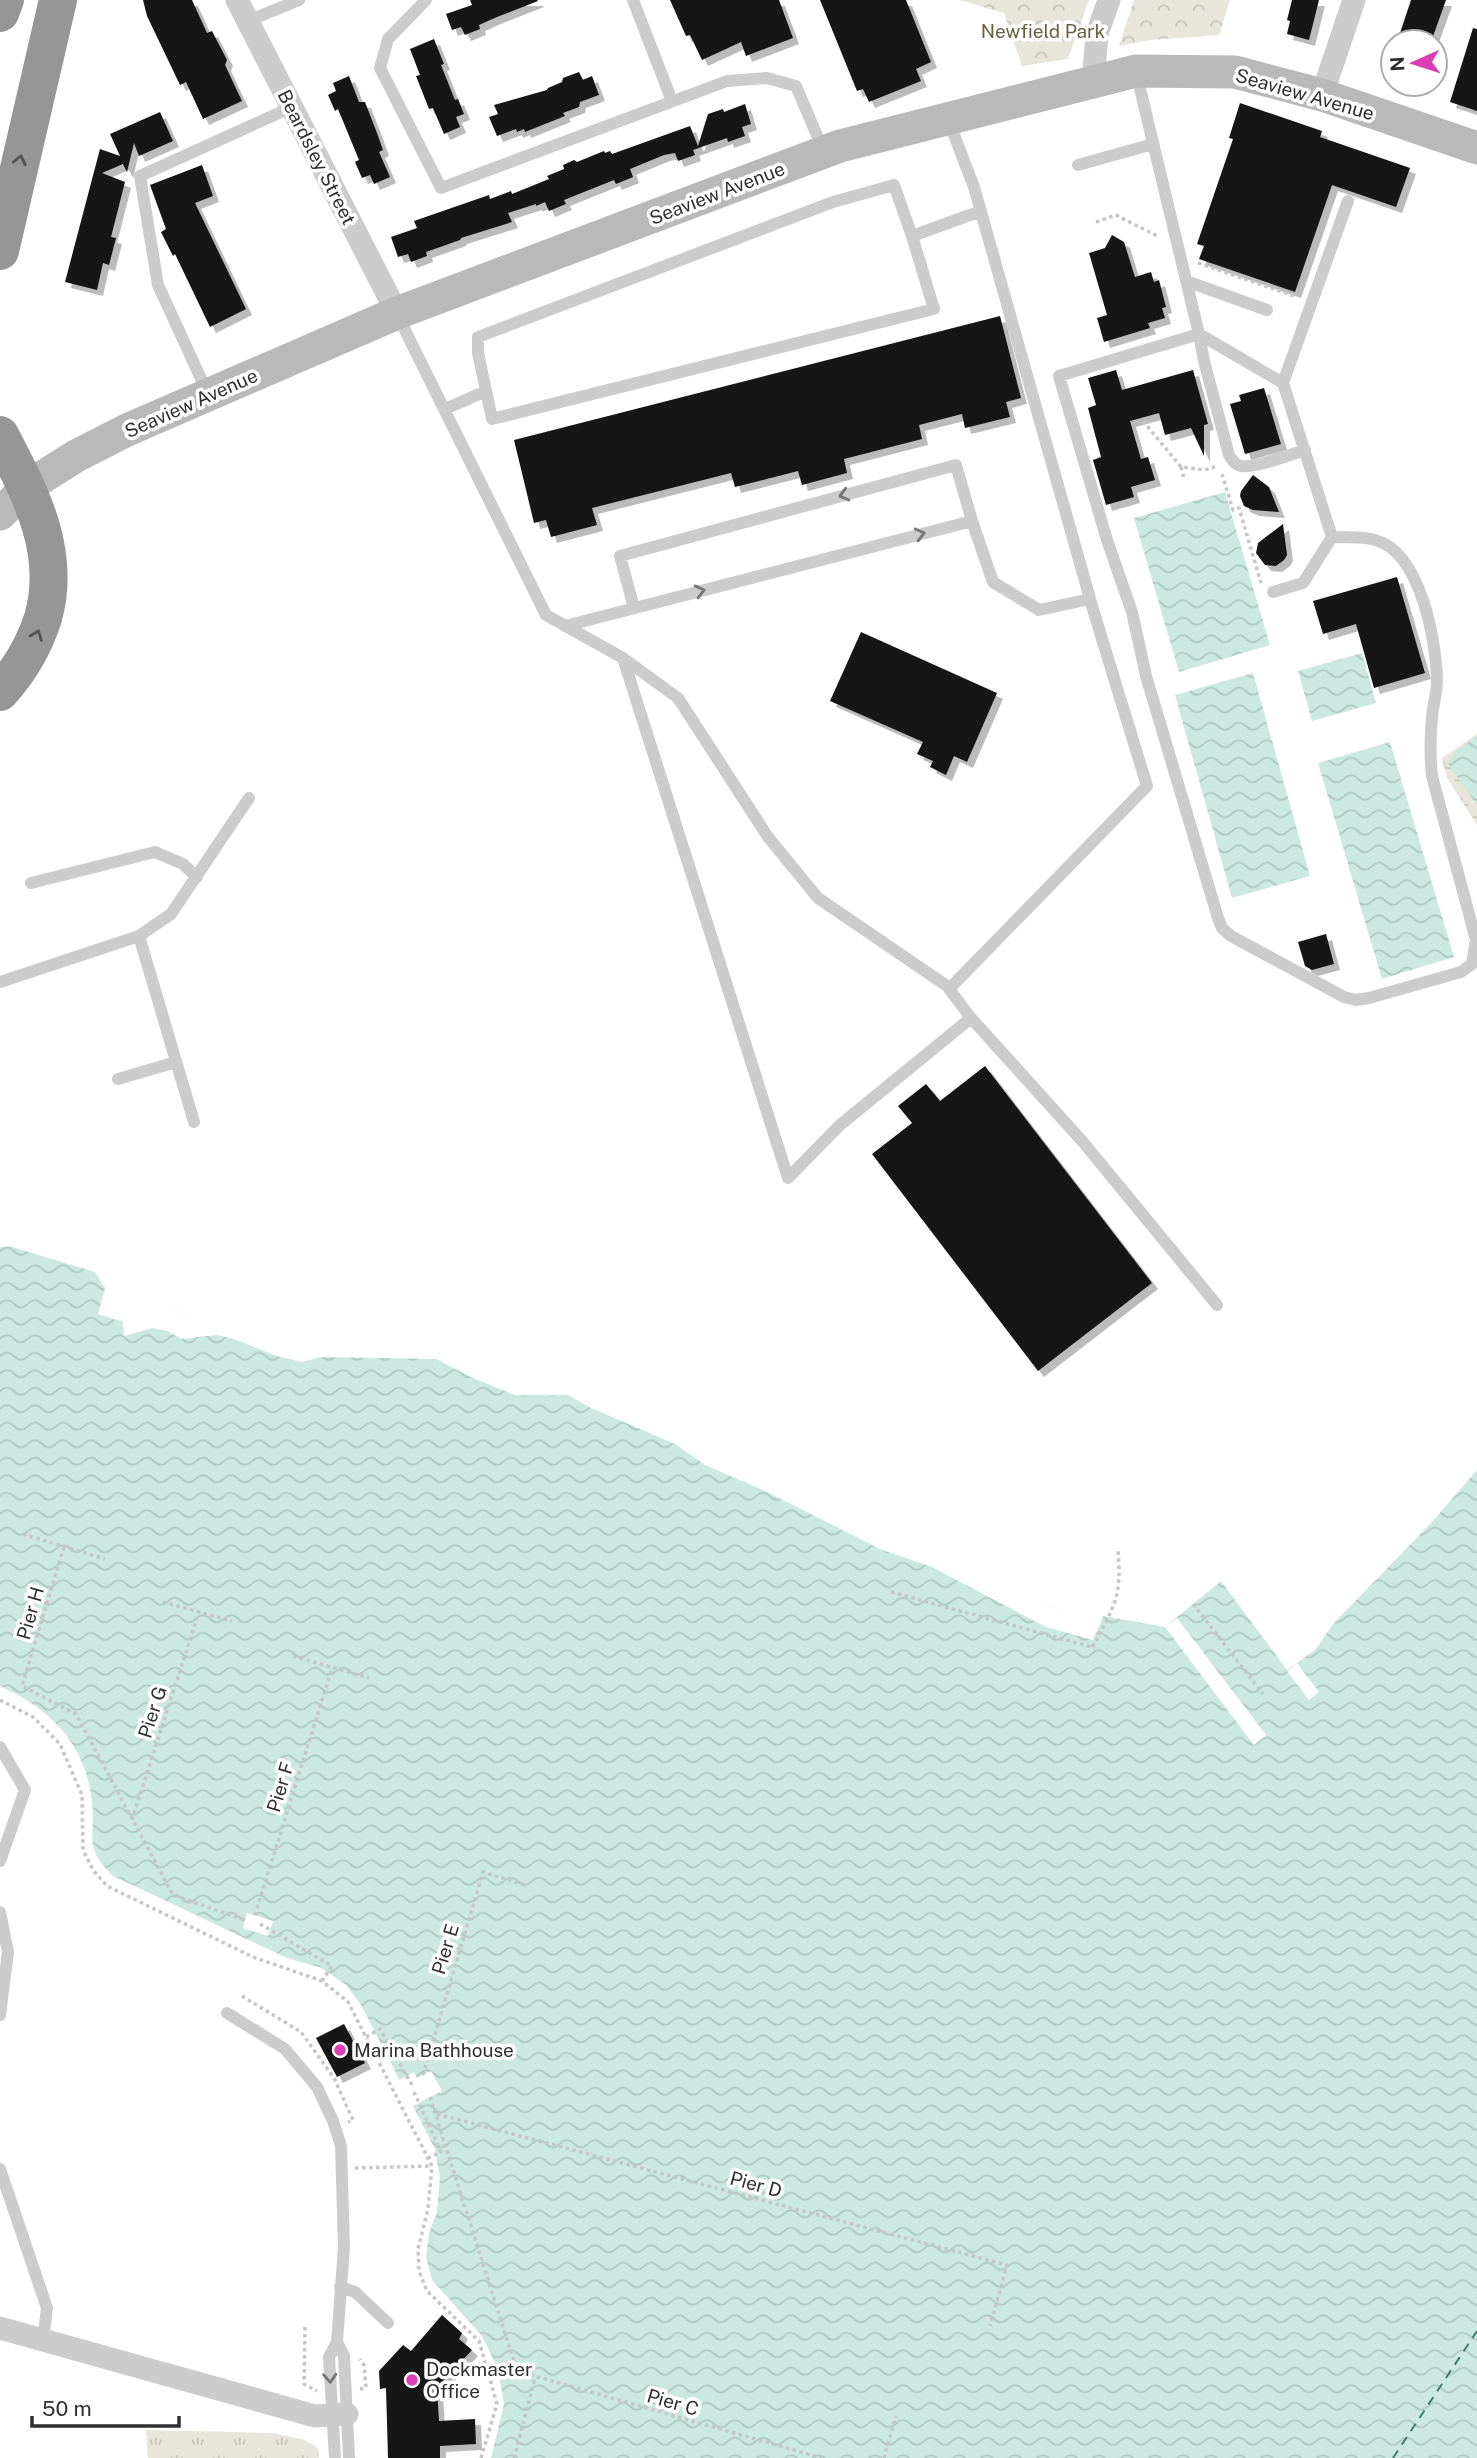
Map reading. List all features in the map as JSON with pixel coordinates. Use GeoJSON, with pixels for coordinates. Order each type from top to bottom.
{"type":"FeatureCollection","features":[{"type":"Feature","properties":{"kind":"highway"},"geometry":{"type":"LineString","coordinates":[[0,13],[5,0]]}},
{"type":"Feature","properties":{"kind":"highway"},"geometry":{"type":"LineString","coordinates":[[0,251],[58,0]]}},
{"type":"Feature","properties":{"kind":"highway"},"geometry":{"type":"LineString","coordinates":[[0,435],[27,487],[39,518],[48,550],[50,579],[40,627],[31,648],[0,692]]}},
{"type":"Feature","properties":{"kind":"street","name":"Beardsley Street"},"geometry":{"type":"LineString","coordinates":[[237,0],[397,313]]}},
{"type":"Feature","properties":{"kind":"street"},"geometry":{"type":"LineString","coordinates":[[1093,82],[1097,34],[1109,0]]}},
{"type":"Feature","properties":{"kind":"street"},"geometry":{"type":"LineString","coordinates":[[1322,95],[1354,0]]}},
{"type":"Feature","properties":{"kind":"street","name":"Seaview Avenue"},"geometry":{"type":"LineString","coordinates":[[0,514],[27,487],[107,440],[397,313],[824,152],[1136,71],[1235,72],[1322,95],[1477,148]]}},
{"type":"Feature","properties":{"kind":"street"},"geometry":{"type":"LineString","coordinates":[[0,2328],[315,2416],[340,2414]]}},
{"type":"Feature","properties":{"kind":"lane"},"geometry":{"type":"LineString","coordinates":[[248,21],[299,0]]}},
{"type":"Feature","properties":{"kind":"lane"},"geometry":{"type":"LineString","coordinates":[[426,0],[388,39],[380,68],[441,188],[727,81],[767,78],[796,86],[824,152]]}},
{"type":"Feature","properties":{"kind":"lane"},"geometry":{"type":"LineString","coordinates":[[633,0],[672,101]]}},
{"type":"Feature","properties":{"kind":"lane"},"geometry":{"type":"LineString","coordinates":[[1136,71],[1199,334],[1203,361],[1233,462],[1240,466],[1250,465],[1305,450]]}},
{"type":"Feature","properties":{"kind":"lane"},"geometry":{"type":"LineString","coordinates":[[208,395],[158,285],[140,176],[292,107]]}},
{"type":"Feature","properties":{"kind":"lane"},"geometry":{"type":"LineString","coordinates":[[948,119],[974,187],[1090,599],[1147,786],[949,989]]}},
{"type":"Feature","properties":{"kind":"lane"},"geometry":{"type":"LineString","coordinates":[[1078,165],[1153,144]]}},
{"type":"Feature","properties":{"kind":"lane"},"geometry":{"type":"LineString","coordinates":[[894,185],[912,236],[934,309],[492,419],[478,337],[833,202],[894,185]]}},
{"type":"Feature","properties":{"kind":"lane"},"geometry":{"type":"LineString","coordinates":[[1268,592],[1303,583],[1332,537],[1283,383],[1348,201]]}},
{"type":"Feature","properties":{"kind":"lane"},"geometry":{"type":"LineString","coordinates":[[912,236],[981,211]]}},
{"type":"Feature","properties":{"kind":"lane"},"geometry":{"type":"LineString","coordinates":[[1186,281],[1267,310]]}},
{"type":"Feature","properties":{"kind":"lane"},"geometry":{"type":"LineString","coordinates":[[397,313],[546,615],[623,658],[678,698],[768,837],[818,898],[888,944],[949,989],[971,1018],[1083,1142],[1217,1305]]}},
{"type":"Feature","properties":{"kind":"lane"},"geometry":{"type":"LineString","coordinates":[[1283,383],[1199,334],[1059,376],[1107,540],[1132,612],[1146,676],[1223,928],[1231,936],[1329,991],[1356,1000],[1461,972],[1472,964],[1476,953],[1476,940],[1432,776],[1430,755],[1437,684],[1436,656],[1423,602],[1413,576],[1389,547],[1376,540],[1332,537]]}},
{"type":"Feature","properties":{"kind":"lane"},"geometry":{"type":"LineString","coordinates":[[445,410],[486,391]]}},
{"type":"Feature","properties":{"kind":"lane"},"geometry":{"type":"LineString","coordinates":[[634,608],[621,556],[956,465],[993,582],[1039,610],[1090,599]]}},
{"type":"Feature","properties":{"kind":"lane"},"geometry":{"type":"LineString","coordinates":[[565,626],[972,521]]}},
{"type":"Feature","properties":{"kind":"lane"},"geometry":{"type":"LineString","coordinates":[[623,658],[788,1178],[840,1125],[971,1018]]}},
{"type":"Feature","properties":{"kind":"lane"},"geometry":{"type":"LineString","coordinates":[[0,982],[139,936],[171,914],[248,798]]}},
{"type":"Feature","properties":{"kind":"lane"},"geometry":{"type":"LineString","coordinates":[[31,883],[155,852],[183,864],[197,877]]}},
{"type":"Feature","properties":{"kind":"lane"},"geometry":{"type":"LineString","coordinates":[[139,936],[194,1122]]}},
{"type":"Feature","properties":{"kind":"lane"},"geometry":{"type":"LineString","coordinates":[[118,1079],[176,1062]]}},
{"type":"Feature","properties":{"kind":"lane"},"geometry":{"type":"LineString","coordinates":[[0,1747],[25,1790],[0,1861]]}},
{"type":"Feature","properties":{"kind":"lane"},"geometry":{"type":"LineString","coordinates":[[0,1912],[8,1952],[0,2015]]}},
{"type":"Feature","properties":{"kind":"lane"},"geometry":{"type":"LineString","coordinates":[[227,2013],[285,2049],[317,2087],[341,2146],[344,2247],[337,2342],[329,2357],[349,2458]]}},
{"type":"Feature","properties":{"kind":"lane"},"geometry":{"type":"LineString","coordinates":[[0,2169],[47,2308],[43,2340]]}},
{"type":"Feature","properties":{"kind":"lane"},"geometry":{"type":"LineString","coordinates":[[340,2287],[355,2292],[388,2323]]}},
{"type":"Feature","properties":{"kind":"lane"},"geometry":{"type":"LineString","coordinates":[[335,2458],[340,2414]]}},
{"type":"Feature","properties":{"kind":"path"},"geometry":{"type":"LineString","coordinates":[[1096,222],[1116,215],[1164,239]]}},
{"type":"Feature","properties":{"kind":"path"},"geometry":{"type":"LineString","coordinates":[[1196,253],[1198,263],[1312,302]]}},
{"type":"Feature","properties":{"kind":"path"},"geometry":{"type":"LineString","coordinates":[[1143,421],[1181,467],[1184,479]]}},
{"type":"Feature","properties":{"kind":"path"},"geometry":{"type":"LineString","coordinates":[[1181,467],[1205,470],[1219,466],[1233,510],[1240,508],[1268,592]]}},
{"type":"Feature","properties":{"kind":"path"},"geometry":{"type":"LineString","coordinates":[[23,1534],[105,1559]]}},
{"type":"Feature","properties":{"kind":"path","name":"Pier H"},"geometry":{"type":"LineString","coordinates":[[64,1547],[22,1686],[76,1714],[132,1820]]}},
{"type":"Feature","properties":{"kind":"path"},"geometry":{"type":"LineString","coordinates":[[891,1592],[1094,1648],[1118,1596],[1121,1579],[1118,1551]]}},
{"type":"Feature","properties":{"kind":"path"},"geometry":{"type":"LineString","coordinates":[[163,1602],[232,1621]]}},
{"type":"Feature","properties":{"kind":"path"},"geometry":{"type":"LineString","coordinates":[[1193,1604],[1263,1694]]}},
{"type":"Feature","properties":{"kind":"path","name":"Pier G"},"geometry":{"type":"LineString","coordinates":[[132,1820],[199,1612]]}},
{"type":"Feature","properties":{"kind":"path"},"geometry":{"type":"LineString","coordinates":[[293,1656],[369,1678]]}},
{"type":"Feature","properties":{"kind":"path","name":"Pier F"},"geometry":{"type":"LineString","coordinates":[[255,1915],[332,1668]]}},
{"type":"Feature","properties":{"kind":"path"},"geometry":{"type":"LineString","coordinates":[[132,1820],[173,1895],[245,1920]]}},
{"type":"Feature","properties":{"kind":"path","name":"Pier E"},"geometry":{"type":"LineString","coordinates":[[422,2076],[483,1872],[526,1885]]}},
{"type":"Feature","properties":{"kind":"path"},"geometry":{"type":"LineString","coordinates":[[260,1924],[332,1966],[322,1981]]}},
{"type":"Feature","properties":{"kind":"path"},"geometry":{"type":"LineString","coordinates":[[366,2037],[380,2029],[414,2090],[441,2152],[428,2158]]}},
{"type":"Feature","properties":{"kind":"path"},"geometry":{"type":"LineString","coordinates":[[430,2097],[437,2114]]}},
{"type":"Feature","properties":{"kind":"path","name":"Pier D"},"geometry":{"type":"LineString","coordinates":[[437,2114],[1006,2265],[990,2326]]}},
{"type":"Feature","properties":{"kind":"path","name":"Pier C"},"geometry":{"type":"LineString","coordinates":[[437,2114],[517,2371],[822,2458]]}},
{"type":"Feature","properties":{"kind":"path"},"geometry":{"type":"LineString","coordinates":[[342,2167],[432,2166]]}},
{"type":"Feature","properties":{"kind":"path"},"geometry":{"type":"LineString","coordinates":[[514,2458],[535,2378]]}},
{"type":"Feature","properties":{"kind":"path"},"geometry":{"type":"LineString","coordinates":[[884,2458],[896,2416]]}},
{"type":"Feature","properties":{"kind":"green space","name":"Newfield Park"},"geometry":{"type":"Polygon","coordinates":[[[959,0],[1089,0],[1068,59],[1022,66],[1004,13],[959,0]]]}},
{"type":"Feature","properties":{"kind":"green space"},"geometry":{"type":"Polygon","coordinates":[[[1134,0],[1230,0],[1219,35],[1150,40],[1119,46],[1134,0]]]}},
{"type":"Feature","properties":{"kind":"green space"},"geometry":{"type":"Polygon","coordinates":[[[1477,734],[1477,825],[1447,778],[1442,758],[1477,734]]]}},
{"type":"Feature","properties":{"kind":"green space"},"geometry":{"type":"Polygon","coordinates":[[[146,2430],[273,2433],[305,2440],[319,2450],[319,2458],[148,2458],[146,2430]]]}},
{"type":"Feature","properties":{"kind":"water"},"geometry":{"type":"Polygon","coordinates":[[[1225,492],[1270,645],[1179,672],[1134,518],[1225,492]]]}},
{"type":"Feature","properties":{"kind":"water"},"geometry":{"type":"Polygon","coordinates":[[[1362,653],[1376,703],[1312,721],[1298,671],[1362,653]]]}},
{"type":"Feature","properties":{"kind":"water"},"geometry":{"type":"Polygon","coordinates":[[[1253,673],[1310,876],[1232,898],[1175,695],[1253,673]]]}},
{"type":"Feature","properties":{"kind":"water"},"geometry":{"type":"Polygon","coordinates":[[[1477,736],[1477,805],[1448,764],[1456,751],[1477,736]]]}},
{"type":"Feature","properties":{"kind":"water"},"geometry":{"type":"Polygon","coordinates":[[[1390,742],[1454,957],[1382,979],[1318,763],[1390,742]]]}},
{"type":"Feature","properties":{"kind":"water"},"geometry":{"type":"Polygon","coordinates":[[[9,1246],[95,1272],[105,1288],[98,1314],[120,1321],[143,1312],[169,1307],[189,1316],[324,1354],[421,1350],[508,1384],[556,1395],[571,1391],[735,1461],[1047,1606],[1165,1627],[1221,1581],[1287,1670],[1315,1650],[1333,1624],[1431,1523],[1427,1504],[1477,1452],[1477,2458],[491,2458],[504,2404],[498,2369],[482,2336],[432,2280],[426,2257],[429,2233],[437,2212],[440,2178],[435,2149],[361,2005],[346,1985],[322,1968],[287,1958],[113,1876],[97,1857],[94,1849],[92,1802],[82,1763],[74,1746],[50,1718],[18,1695],[0,1686],[0,1247],[9,1246]]]}},
{"type":"Feature","properties":{"kind":"pier"},"geometry":{"type":"Polygon","coordinates":[[[158,1299],[189,1316],[199,1315],[325,1350],[421,1346],[460,1356],[509,1380],[556,1391],[572,1388],[737,1458],[1016,1588],[1046,1606],[1104,1615],[1093,1640],[1046,1627],[930,1566],[882,1550],[763,1490],[705,1465],[675,1444],[589,1407],[568,1395],[515,1395],[436,1359],[321,1357],[302,1362],[216,1335],[181,1339],[168,1331],[152,1328],[124,1336],[122,1317],[158,1299]]]}},
{"type":"Feature","properties":{"kind":"pier"},"geometry":{"type":"Polygon","coordinates":[[[1477,1448],[1477,1470],[1431,1523],[1426,1517],[1424,1502],[1477,1448]]]}},
{"type":"Feature","properties":{"kind":"pier"},"geometry":{"type":"Polygon","coordinates":[[[1177,1618],[1266,1735],[1254,1745],[1165,1627],[1177,1618]]]}},
{"type":"Feature","properties":{"kind":"pier"},"geometry":{"type":"Polygon","coordinates":[[[1297,1663],[1319,1692],[1309,1700],[1287,1671],[1297,1663]]]}},
{"type":"Feature","properties":{"kind":"pier"},"geometry":{"type":"Polygon","coordinates":[[[247,1913],[273,1921],[268,1936],[243,1928],[247,1913]]]}},
{"type":"Feature","properties":{"kind":"pier"},"geometry":{"type":"Polygon","coordinates":[[[431,2071],[442,2091],[413,2106],[399,2080],[414,2072],[417,2078],[431,2071]]]}},
{"type":"Feature","properties":{"kind":"building"},"geometry":{"type":"Polygon","coordinates":[[[143,0],[192,0],[207,33],[212,31],[227,60],[225,65],[242,101],[203,119],[186,82],[180,85],[147,16],[143,0]]]}},
{"type":"Feature","properties":{"kind":"building"},"geometry":{"type":"Polygon","coordinates":[[[470,0],[538,1],[479,25],[480,29],[465,35],[461,27],[452,30],[446,14],[472,5],[470,0]]]}},
{"type":"Feature","properties":{"kind":"building"},"geometry":{"type":"Polygon","coordinates":[[[670,0],[779,0],[793,38],[746,56],[741,42],[702,60],[690,35],[686,36],[670,0]]]}},
{"type":"Feature","properties":{"kind":"building"},"geometry":{"type":"Polygon","coordinates":[[[820,0],[906,0],[931,62],[916,69],[921,81],[869,102],[863,89],[857,91],[820,0]]]}},
{"type":"Feature","properties":{"kind":"building"},"geometry":{"type":"Polygon","coordinates":[[[1292,0],[1319,0],[1309,40],[1287,34],[1292,0]]]}},
{"type":"Feature","properties":{"kind":"building"},"geometry":{"type":"Polygon","coordinates":[[[1411,0],[1446,0],[1436,28],[1402,28],[1411,0]]]}},
{"type":"Feature","properties":{"kind":"building"},"geometry":{"type":"Polygon","coordinates":[[[1473,28],[1477,29],[1477,111],[1450,102],[1473,28]]]}},
{"type":"Feature","properties":{"kind":"building"},"geometry":{"type":"Polygon","coordinates":[[[434,39],[455,100],[458,99],[464,114],[456,117],[460,127],[444,134],[433,108],[429,109],[416,76],[420,75],[410,49],[434,39]]]}},
{"type":"Feature","properties":{"kind":"building"},"geometry":{"type":"Polygon","coordinates":[[[579,72],[583,80],[592,76],[599,95],[580,102],[579,107],[563,113],[565,116],[525,132],[524,129],[517,132],[516,129],[497,136],[489,117],[498,114],[494,105],[547,90],[562,82],[563,78],[579,72]]]}},
{"type":"Feature","properties":{"kind":"building"},"geometry":{"type":"Polygon","coordinates":[[[349,76],[359,102],[365,102],[383,150],[379,152],[390,177],[374,184],[370,175],[362,178],[355,162],[359,160],[338,109],[335,111],[328,95],[336,91],[333,83],[349,76]]]}},
{"type":"Feature","properties":{"kind":"building"},"geometry":{"type":"Polygon","coordinates":[[[1240,103],[1322,131],[1320,137],[1410,168],[1396,207],[1332,185],[1295,292],[1199,259],[1204,246],[1197,244],[1233,139],[1229,138],[1240,103]]]}},
{"type":"Feature","properties":{"kind":"building"},"geometry":{"type":"Polygon","coordinates":[[[745,104],[751,124],[742,127],[745,136],[728,142],[727,138],[693,150],[695,155],[678,161],[675,153],[664,155],[630,169],[633,177],[616,184],[614,180],[564,200],[566,204],[549,211],[545,202],[508,213],[512,222],[461,238],[426,252],[427,256],[411,262],[408,254],[398,257],[391,237],[417,228],[414,221],[489,195],[490,199],[511,191],[512,194],[549,179],[547,176],[564,169],[563,165],[574,160],[577,162],[604,151],[610,151],[612,154],[690,126],[698,146],[708,114],[723,109],[724,112],[745,104]]]}},
{"type":"Feature","properties":{"kind":"building"},"geometry":{"type":"Polygon","coordinates":[[[160,112],[173,141],[139,156],[134,143],[127,172],[123,164],[102,173],[125,182],[111,237],[116,238],[109,265],[103,263],[97,290],[65,282],[100,149],[120,156],[110,134],[160,112]]]}},
{"type":"Feature","properties":{"kind":"building"},"geometry":{"type":"Polygon","coordinates":[[[202,165],[213,196],[195,203],[246,309],[210,327],[175,254],[173,256],[161,232],[166,229],[150,185],[202,165]]]}},
{"type":"Feature","properties":{"kind":"building"},"geometry":{"type":"Polygon","coordinates":[[[1112,235],[1124,242],[1135,277],[1151,272],[1154,282],[1159,280],[1166,307],[1162,308],[1165,318],[1148,323],[1150,328],[1104,342],[1097,318],[1107,315],[1089,253],[1105,248],[1112,235]]]}},
{"type":"Feature","properties":{"kind":"building"},"geometry":{"type":"Polygon","coordinates":[[[1000,316],[1021,398],[1006,402],[1010,417],[965,428],[962,414],[919,425],[922,439],[844,459],[847,473],[802,485],[798,471],[735,487],[731,473],[592,508],[597,525],[551,537],[546,520],[534,523],[514,440],[1000,316]]]}},
{"type":"Feature","properties":{"kind":"building"},"geometry":{"type":"Polygon","coordinates":[[[1116,370],[1122,390],[1193,370],[1208,424],[1204,425],[1204,456],[1191,428],[1165,435],[1159,413],[1130,421],[1141,459],[1148,457],[1155,480],[1131,487],[1134,497],[1106,505],[1093,460],[1101,457],[1088,408],[1096,405],[1088,378],[1116,370]]]}},
{"type":"Feature","properties":{"kind":"building"},"geometry":{"type":"Polygon","coordinates":[[[1264,388],[1281,444],[1245,454],[1230,404],[1241,401],[1239,395],[1264,388]]]}},
{"type":"Feature","properties":{"kind":"building"},"geometry":{"type":"Polygon","coordinates":[[[1253,475],[1269,487],[1279,512],[1253,510],[1244,506],[1241,491],[1253,475]]]}},
{"type":"Feature","properties":{"kind":"building"},"geometry":{"type":"Polygon","coordinates":[[[1283,524],[1287,555],[1276,566],[1265,565],[1256,553],[1258,543],[1283,524]]]}},
{"type":"Feature","properties":{"kind":"building"},"geometry":{"type":"Polygon","coordinates":[[[1397,577],[1425,673],[1374,688],[1356,624],[1323,634],[1313,601],[1397,577]]]}},
{"type":"Feature","properties":{"kind":"building"},"geometry":{"type":"Polygon","coordinates":[[[861,632],[997,693],[967,762],[954,756],[946,775],[930,767],[933,761],[917,754],[923,742],[830,701],[861,632]]]}},
{"type":"Feature","properties":{"kind":"building"},"geometry":{"type":"Polygon","coordinates":[[[1326,934],[1334,964],[1312,970],[1305,966],[1298,942],[1326,934]]]}},
{"type":"Feature","properties":{"kind":"building"},"geometry":{"type":"Polygon","coordinates":[[[985,1066],[1152,1283],[1038,1371],[872,1154],[912,1123],[898,1106],[926,1084],[940,1101],[985,1066]]]}},
{"type":"Feature","properties":{"kind":"building","name":"Marina Bathhouse"},"geometry":{"type":"Polygon","coordinates":[[[344,2024],[365,2063],[337,2077],[316,2038],[344,2024]]]}},
{"type":"Feature","properties":{"kind":"building","name":"Dockmaster Office"},"geometry":{"type":"Polygon","coordinates":[[[442,2315],[462,2333],[459,2339],[472,2350],[437,2388],[439,2421],[475,2419],[476,2444],[440,2446],[440,2458],[388,2458],[386,2388],[380,2389],[379,2371],[403,2345],[411,2351],[442,2315]]]}},
{"type":"Feature","properties":{"kind":"ferry route"},"geometry":{"type":"LineString","coordinates":[[1393,2458],[1477,2331]]}},
{"type":"Feature","properties":{"kind":"place","name":"Marina Bathhouse"},"geometry":{"type":"Point","coordinates":[340,2050]}},
{"type":"Feature","properties":{"kind":"place","name":"Dockmaster Office"},"geometry":{"type":"Point","coordinates":[412,2380]}}]}
